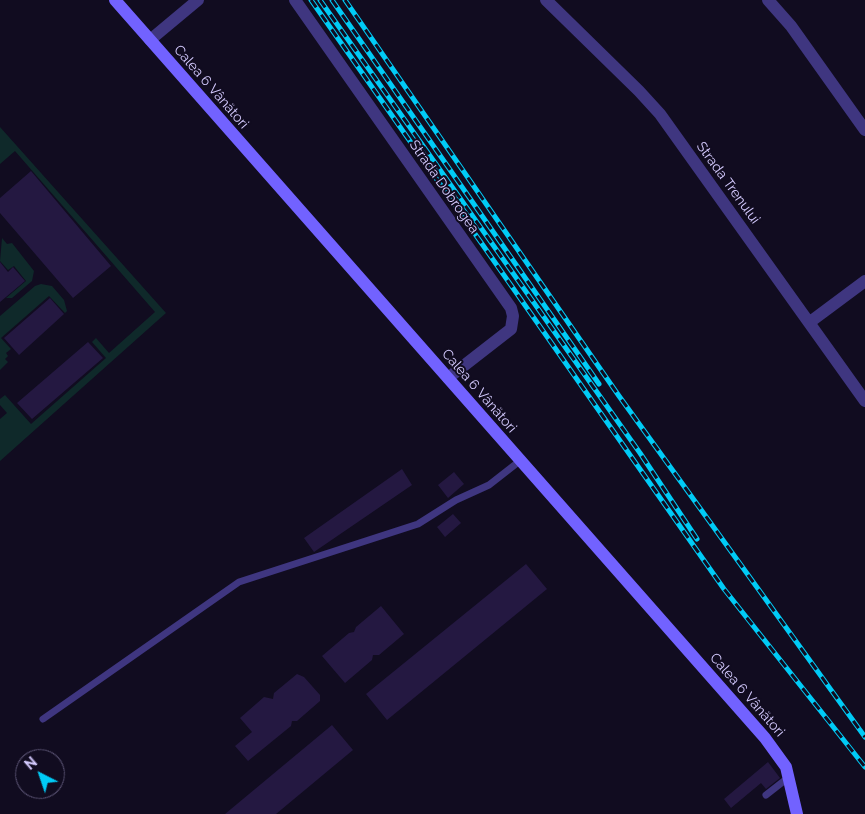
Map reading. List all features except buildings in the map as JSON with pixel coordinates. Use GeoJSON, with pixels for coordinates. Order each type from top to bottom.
{"type":"FeatureCollection","features":[{"type":"Feature","properties":{"kind":"main road","name":"Calea 6 Vânători"},"geometry":{"type":"LineString","coordinates":[[115,0],[765,738],[781,758],[789,776],[797,814]]}},
{"type":"Feature","properties":{"kind":"street"},"geometry":{"type":"LineString","coordinates":[[150,40],[198,0]]}},
{"type":"Feature","properties":{"kind":"street","name":"Strada Dobrogea"},"geometry":{"type":"LineString","coordinates":[[296,0],[511,308],[513,316],[511,329],[448,378]]}},
{"type":"Feature","properties":{"kind":"street","name":"Strada Trenului"},"geometry":{"type":"LineString","coordinates":[[546,0],[660,114],[865,401]]}},
{"type":"Feature","properties":{"kind":"street"},"geometry":{"type":"LineString","coordinates":[[768,0],[791,26],[865,130]]}},
{"type":"Feature","properties":{"kind":"street"},"geometry":{"type":"LineString","coordinates":[[810,322],[865,281]]}},
{"type":"Feature","properties":{"kind":"lane"},"geometry":{"type":"LineString","coordinates":[[43,719],[239,582],[418,524],[456,500],[489,485],[521,460]]}},
{"type":"Feature","properties":{"kind":"lane"},"geometry":{"type":"LineString","coordinates":[[766,795],[789,776]]}},
{"type":"Feature","properties":{"kind":"green space"},"geometry":{"type":"Polygon","coordinates":[[[0,127],[166,313],[0,461],[0,419],[7,413],[0,405],[0,399],[5,395],[31,424],[106,358],[92,342],[96,338],[109,353],[155,312],[15,151],[0,164],[0,127]]]}},
{"type":"Feature","properties":{"kind":"green space"},"geometry":{"type":"Polygon","coordinates":[[[2,238],[7,244],[12,243],[34,271],[32,281],[12,298],[6,298],[26,281],[14,266],[8,270],[0,261],[2,238]]]}},
{"type":"Feature","properties":{"kind":"green space"},"geometry":{"type":"Polygon","coordinates":[[[41,284],[52,286],[64,300],[67,311],[65,313],[49,296],[1,338],[11,349],[6,353],[8,356],[5,359],[8,362],[0,370],[0,316],[35,286],[41,284]]]}},
{"type":"Feature","properties":{"kind":"railway"},"geometry":{"type":"LineString","coordinates":[[311,0],[724,589],[865,767]]}},
{"type":"Feature","properties":{"kind":"railway"},"geometry":{"type":"LineString","coordinates":[[320,0],[640,453],[697,539]]}},
{"type":"Feature","properties":{"kind":"railway"},"geometry":{"type":"LineString","coordinates":[[332,0],[599,384]]}},
{"type":"Feature","properties":{"kind":"railway"},"geometry":{"type":"LineString","coordinates":[[345,0],[619,396],[865,737]]}}]}
